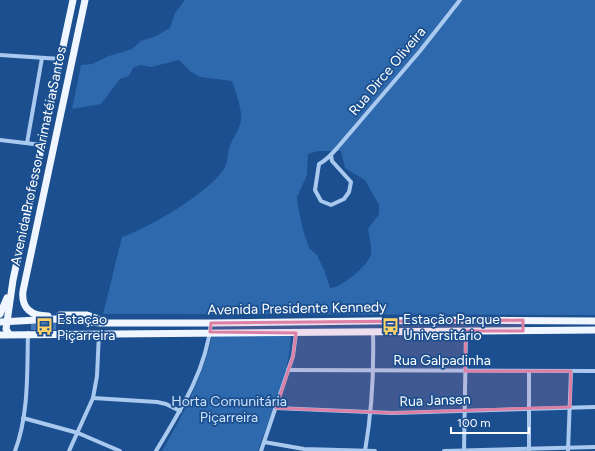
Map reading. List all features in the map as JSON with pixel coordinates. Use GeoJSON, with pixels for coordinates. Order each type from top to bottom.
{"type":"FeatureCollection","features":[{"type":"Feature","properties":{"kind":"main road","name":"Avenida Professor Arimatéia Santos"},"geometry":{"type":"LineString","coordinates":[[3,322],[73,0]]}},
{"type":"Feature","properties":{"kind":"main road","name":"Avenida Professor Arimatéia Santos"},"geometry":{"type":"LineString","coordinates":[[85,0],[23,290],[24,305],[33,314],[41,316],[87,315],[109,323]]}},
{"type":"Feature","properties":{"kind":"main road"},"geometry":{"type":"LineString","coordinates":[[64,43],[62,66],[65,69],[68,65],[72,46],[78,35]]}},
{"type":"Feature","properties":{"kind":"main road"},"geometry":{"type":"LineString","coordinates":[[51,106],[60,79],[62,78],[62,108]]}},
{"type":"Feature","properties":{"kind":"main road"},"geometry":{"type":"LineString","coordinates":[[0,314],[13,280]]}},
{"type":"Feature","properties":{"kind":"main road","name":"Avenida Presidente Kennedy"},"geometry":{"type":"LineString","coordinates":[[3,322],[55,319],[109,323],[523,320],[595,321]]}},
{"type":"Feature","properties":{"kind":"main road"},"geometry":{"type":"LineString","coordinates":[[523,320],[523,331]]}},
{"type":"Feature","properties":{"kind":"main road"},"geometry":{"type":"LineString","coordinates":[[549,321],[550,330]]}},
{"type":"Feature","properties":{"kind":"main road"},"geometry":{"type":"LineString","coordinates":[[3,322],[6,332],[10,334]]}},
{"type":"Feature","properties":{"kind":"main road","name":"Avenida Presidente Kennedy"},"geometry":{"type":"LineString","coordinates":[[0,335],[28,333],[296,333],[595,330]]}},
{"type":"Feature","properties":{"kind":"street","name":"Rua Dirce Oliveira"},"geometry":{"type":"LineString","coordinates":[[332,155],[332,161],[350,182],[351,187],[344,199],[332,205],[321,201],[314,186],[320,164],[332,155],[420,51],[460,0]]}},
{"type":"Feature","properties":{"kind":"street"},"geometry":{"type":"LineString","coordinates":[[0,55],[61,59]]}},
{"type":"Feature","properties":{"kind":"street"},"geometry":{"type":"LineString","coordinates":[[27,143],[42,58]]}},
{"type":"Feature","properties":{"kind":"street"},"geometry":{"type":"LineString","coordinates":[[0,140],[42,145]]}},
{"type":"Feature","properties":{"kind":"street"},"geometry":{"type":"LineString","coordinates":[[156,451],[180,411],[199,373],[208,346],[211,323]]}},
{"type":"Feature","properties":{"kind":"street"},"geometry":{"type":"LineString","coordinates":[[464,450],[466,331]]}},
{"type":"Feature","properties":{"kind":"street"},"geometry":{"type":"LineString","coordinates":[[365,451],[371,411],[374,370],[373,332]]}},
{"type":"Feature","properties":{"kind":"street"},"geometry":{"type":"LineString","coordinates":[[15,451],[23,418],[28,333]]}},
{"type":"Feature","properties":{"kind":"street"},"geometry":{"type":"LineString","coordinates":[[69,451],[93,398],[97,376],[100,333]]}},
{"type":"Feature","properties":{"kind":"street"},"geometry":{"type":"LineString","coordinates":[[261,451],[293,356],[296,333]]}},
{"type":"Feature","properties":{"kind":"street","name":"Rua Galpadinha"},"geometry":{"type":"LineString","coordinates":[[288,370],[595,371]]}},
{"type":"Feature","properties":{"kind":"street"},"geometry":{"type":"LineString","coordinates":[[529,371],[529,450]]}},
{"type":"Feature","properties":{"kind":"street"},"geometry":{"type":"LineString","coordinates":[[568,449],[571,371]]}},
{"type":"Feature","properties":{"kind":"street"},"geometry":{"type":"LineString","coordinates":[[93,398],[157,402],[166,404],[180,411]]}},
{"type":"Feature","properties":{"kind":"street","name":"Rua Jansen"},"geometry":{"type":"LineString","coordinates":[[276,408],[412,412],[530,410],[595,407]]}},
{"type":"Feature","properties":{"kind":"street"},"geometry":{"type":"LineString","coordinates":[[23,418],[78,433],[120,451]]}},
{"type":"Feature","properties":{"kind":"street"},"geometry":{"type":"LineString","coordinates":[[264,442],[304,449],[375,451]]}},
{"type":"Feature","properties":{"kind":"street"},"geometry":{"type":"LineString","coordinates":[[444,451],[568,449],[595,447]]}},
{"type":"Feature","properties":{"kind":"highlighted area"},"geometry":{"type":"Polygon","coordinates":[[[523,320],[523,331],[466,331],[465,371],[571,371],[570,407],[392,413],[276,408],[293,356],[296,333],[210,332],[211,323],[523,320]]]}},
{"type":"Feature","properties":{"kind":"green space"},"geometry":{"type":"Polygon","coordinates":[[[185,0],[595,0],[595,315],[103,314],[122,237],[147,226],[177,209],[192,199],[216,178],[225,167],[230,146],[241,120],[240,106],[232,81],[200,77],[190,71],[179,60],[151,67],[140,65],[133,68],[129,76],[120,79],[101,104],[72,109],[81,65],[92,64],[109,56],[132,49],[141,41],[156,36],[170,28],[175,13],[185,0]],[[318,151],[308,154],[307,175],[297,197],[303,230],[309,248],[317,255],[325,272],[330,288],[341,284],[354,275],[369,259],[371,248],[368,229],[379,214],[379,205],[365,180],[345,168],[341,151],[318,151]]]}},
{"type":"Feature","properties":{"kind":"green space","name":"Horta Comunitária Piçarreira"},"geometry":{"type":"Polygon","coordinates":[[[291,335],[290,350],[283,380],[258,451],[162,451],[192,395],[212,336],[291,335]]]}},
{"type":"Feature","properties":{"kind":"building"},"geometry":{"type":"Polygon","coordinates":[[[56,323],[56,330],[31,330],[31,324],[56,323]]]}},
{"type":"Feature","properties":{"kind":"place","name":"Estação Piçarreira"},"geometry":{"type":"Point","coordinates":[44,327]}},
{"type":"Feature","properties":{"kind":"place","name":"Estação Parque Universitário"},"geometry":{"type":"Point","coordinates":[390,327]}}]}
